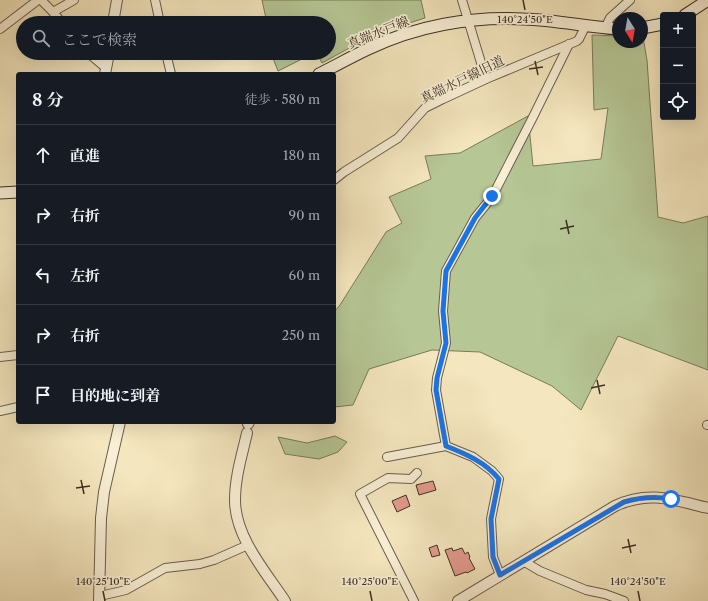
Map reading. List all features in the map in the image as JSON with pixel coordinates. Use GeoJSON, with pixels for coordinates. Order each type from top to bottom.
{"type":"FeatureCollection","features":[{"type":"Feature","properties":{"kind":"main road"},"geometry":{"type":"LineString","coordinates":[[689,12],[708,0]]}},
{"type":"Feature","properties":{"kind":"main road","name":"真端水戸線"},"geometry":{"type":"LineString","coordinates":[[323,72],[386,41],[427,28],[469,20],[506,18],[525,19],[612,29]]}},
{"type":"Feature","properties":{"kind":"main road"},"geometry":{"type":"LineString","coordinates":[[648,27],[660,25]]}},
{"type":"Feature","properties":{"kind":"main road"},"geometry":{"type":"LineString","coordinates":[[0,193],[16,192]]}},
{"type":"Feature","properties":{"kind":"street"},"geometry":{"type":"LineString","coordinates":[[17,16],[39,0],[56,16]]}},
{"type":"Feature","properties":{"kind":"street"},"geometry":{"type":"LineString","coordinates":[[53,12],[74,0]]}},
{"type":"Feature","properties":{"kind":"street"},"geometry":{"type":"LineString","coordinates":[[114,16],[117,0]]}},
{"type":"Feature","properties":{"kind":"street"},"geometry":{"type":"LineString","coordinates":[[155,0],[158,16]]}},
{"type":"Feature","properties":{"kind":"street"},"geometry":{"type":"LineString","coordinates":[[462,0],[486,79]]}},
{"type":"Feature","properties":{"kind":"street"},"geometry":{"type":"LineString","coordinates":[[605,28],[610,18],[630,0]]}},
{"type":"Feature","properties":{"kind":"street"},"geometry":{"type":"LineString","coordinates":[[0,29],[16,17]]}},
{"type":"Feature","properties":{"kind":"street","name":"真端水戸線旧道"},"geometry":{"type":"LineString","coordinates":[[336,178],[349,168],[398,138],[425,108],[443,98],[579,39],[586,25]]}},
{"type":"Feature","properties":{"kind":"street"},"geometry":{"type":"LineString","coordinates":[[446,446],[436,390],[437,378],[446,343],[443,311],[446,271],[475,218],[492,196],[533,118],[569,44]]}},
{"type":"Feature","properties":{"kind":"street"},"geometry":{"type":"LineString","coordinates":[[95,60],[106,71]]}},
{"type":"Feature","properties":{"kind":"street"},"geometry":{"type":"LineString","coordinates":[[106,71],[107,60]]}},
{"type":"Feature","properties":{"kind":"street"},"geometry":{"type":"LineString","coordinates":[[168,60],[170,72]]}},
{"type":"Feature","properties":{"kind":"street"},"geometry":{"type":"LineString","coordinates":[[0,357],[16,355]]}},
{"type":"Feature","properties":{"kind":"street"},"geometry":{"type":"LineString","coordinates":[[0,411],[16,407]]}},
{"type":"Feature","properties":{"kind":"street"},"geometry":{"type":"LineString","coordinates":[[120,424],[104,492],[101,518],[99,598],[126,590],[165,568],[200,564],[214,560],[248,545]]}},
{"type":"Feature","properties":{"kind":"street"},"geometry":{"type":"LineString","coordinates":[[248,426],[238,476],[235,501],[239,525],[248,545],[285,601]]}},
{"type":"Feature","properties":{"kind":"street"},"geometry":{"type":"LineString","coordinates":[[387,457],[446,446],[473,457],[492,471],[499,479],[491,519],[493,557],[500,575]]}},
{"type":"Feature","properties":{"kind":"street"},"geometry":{"type":"LineString","coordinates":[[414,601],[360,494],[388,478],[411,479],[417,472]]}},
{"type":"Feature","properties":{"kind":"street"},"geometry":{"type":"LineString","coordinates":[[458,601],[522,561],[624,502],[642,497],[657,496],[708,508]]}},
{"type":"Feature","properties":{"kind":"street"},"geometry":{"type":"LineString","coordinates":[[522,561],[540,571],[586,590],[606,594],[624,601]]}},
{"type":"Feature","properties":{"kind":"green space"},"geometry":{"type":"Polygon","coordinates":[[[262,0],[421,0],[425,18],[375,34],[336,55],[336,16],[265,16],[262,0]]]}},
{"type":"Feature","properties":{"kind":"green space"},"geometry":{"type":"Polygon","coordinates":[[[592,35],[612,36],[612,48],[645,48],[658,217],[683,223],[708,216],[708,370],[618,336],[581,410],[552,386],[480,352],[432,350],[369,369],[353,405],[336,407],[336,310],[386,232],[402,223],[389,197],[431,179],[425,156],[460,153],[528,116],[533,166],[601,159],[608,108],[594,110],[592,35]]]}},
{"type":"Feature","properties":{"kind":"green space"},"geometry":{"type":"Polygon","coordinates":[[[274,60],[300,60],[278,71],[274,60]]]}},
{"type":"Feature","properties":{"kind":"green space"},"geometry":{"type":"Polygon","coordinates":[[[320,60],[327,60],[322,63],[320,60]]]}},
{"type":"Feature","properties":{"kind":"green space"},"geometry":{"type":"Polygon","coordinates":[[[335,436],[347,442],[338,452],[319,459],[285,454],[278,437],[307,443],[335,436]]]}},
{"type":"Feature","properties":{"kind":"building"},"geometry":{"type":"Polygon","coordinates":[[[433,481],[436,490],[419,495],[416,485],[433,481]]]}},
{"type":"Feature","properties":{"kind":"building"},"geometry":{"type":"Polygon","coordinates":[[[406,495],[410,506],[397,512],[392,501],[406,495]]]}},
{"type":"Feature","properties":{"kind":"building"},"geometry":{"type":"Polygon","coordinates":[[[437,545],[440,555],[432,557],[429,548],[437,545]]]}},
{"type":"Feature","properties":{"kind":"building"},"geometry":{"type":"Polygon","coordinates":[[[452,548],[453,551],[462,548],[465,554],[468,552],[469,558],[475,569],[455,576],[445,550],[452,548]]]}},
{"type":"Feature","properties":{"kind":"route"},"geometry":{"type":"LineString","coordinates":[[492,196],[475,218],[446,271],[443,311],[446,343],[437,378],[436,390],[446,446],[473,457],[492,471],[499,479],[491,519],[493,557],[500,575],[624,502],[642,497],[657,496],[671,499]]}}]}
